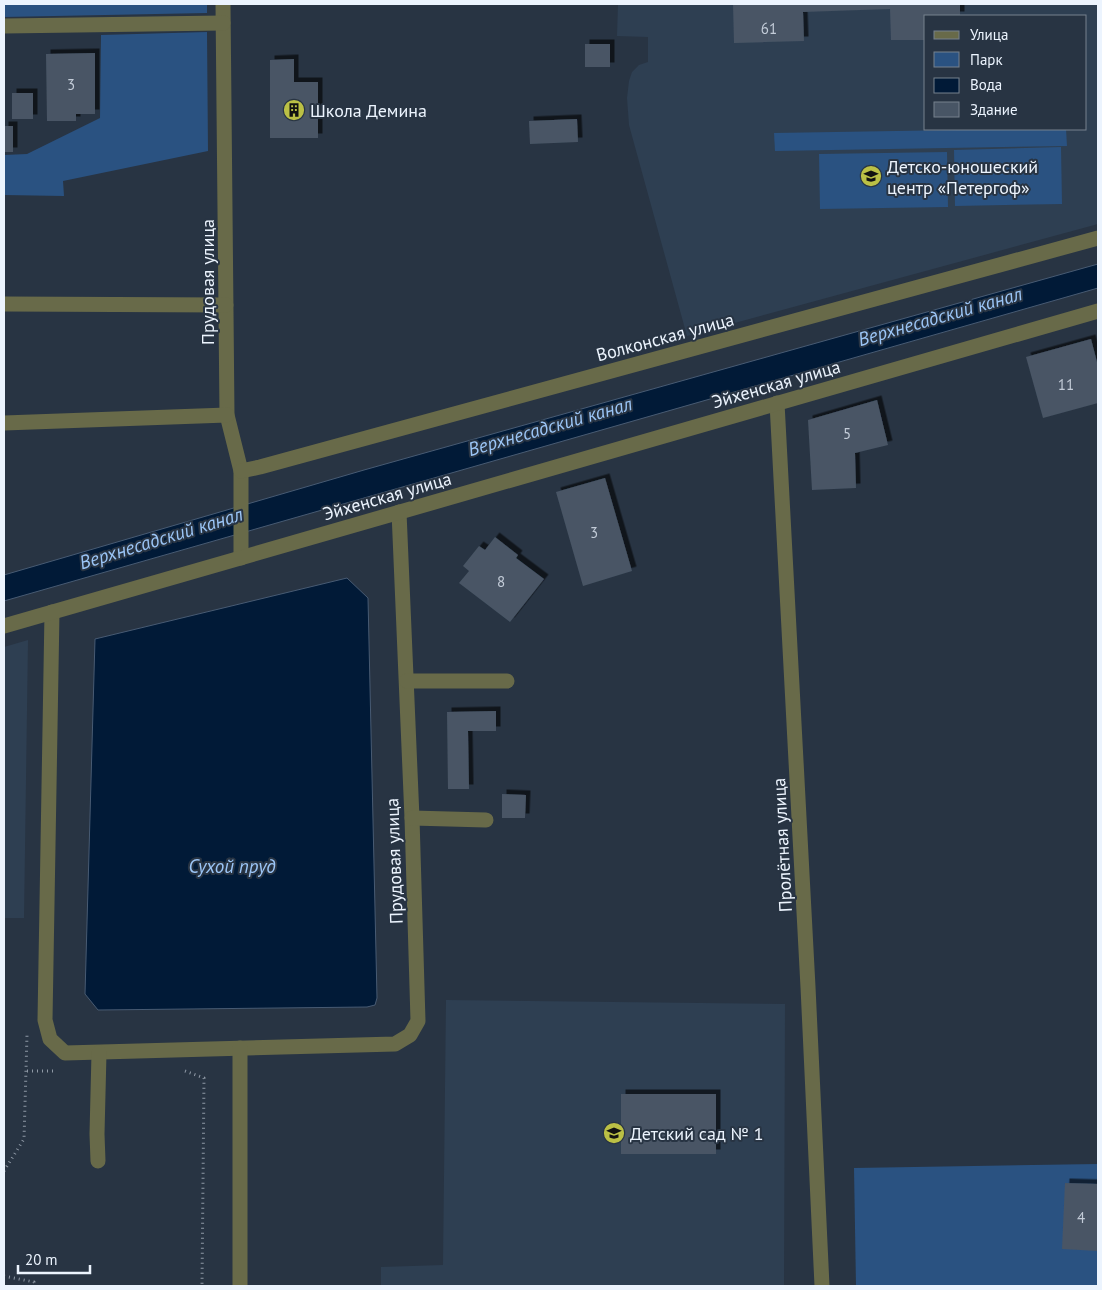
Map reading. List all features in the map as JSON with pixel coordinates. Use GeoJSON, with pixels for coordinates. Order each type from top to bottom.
{"type":"FeatureCollection","features":[{"type":"Feature","properties":{"kind":"street","name":"Прудовая улица"},"geometry":{"type":"LineString","coordinates":[[223,4],[227,415],[241,471],[241,558]]}},
{"type":"Feature","properties":{"kind":"street"},"geometry":{"type":"LineString","coordinates":[[4,26],[223,24]]}},
{"type":"Feature","properties":{"kind":"street","name":"Волконская улица"},"geometry":{"type":"LineString","coordinates":[[241,471],[1098,238]]}},
{"type":"Feature","properties":{"kind":"street"},"geometry":{"type":"LineString","coordinates":[[4,304],[226,305]]}},
{"type":"Feature","properties":{"kind":"street","name":"Эйхенская улица"},"geometry":{"type":"LineString","coordinates":[[4,626],[1098,311]]}},
{"type":"Feature","properties":{"kind":"street","name":"Пролётная улица"},"geometry":{"type":"LineString","coordinates":[[777,403],[822,1286]]}},
{"type":"Feature","properties":{"kind":"street"},"geometry":{"type":"LineString","coordinates":[[4,422],[227,415]]}},
{"type":"Feature","properties":{"kind":"street","name":"Прудовая улица"},"geometry":{"type":"LineString","coordinates":[[52,612],[45,1020],[50,1039],[65,1053],[395,1044],[410,1035],[418,1021],[407,681],[399,512]]}},
{"type":"Feature","properties":{"kind":"street"},"geometry":{"type":"LineString","coordinates":[[407,681],[507,681]]}},
{"type":"Feature","properties":{"kind":"street"},"geometry":{"type":"LineString","coordinates":[[412,818],[486,820]]}},
{"type":"Feature","properties":{"kind":"street"},"geometry":{"type":"LineString","coordinates":[[240,1048],[240,1286]]}},
{"type":"Feature","properties":{"kind":"street"},"geometry":{"type":"LineString","coordinates":[[98,1161],[99,1053]]}},
{"type":"Feature","properties":{"kind":"path"},"geometry":{"type":"LineString","coordinates":[[4,1171],[24,1138],[26,1071]]}},
{"type":"Feature","properties":{"kind":"path"},"geometry":{"type":"LineString","coordinates":[[202,1286],[204,1078]]}},
{"type":"Feature","properties":{"kind":"path"},"geometry":{"type":"LineString","coordinates":[[4,1276],[34,1282],[34,1286]]}},
{"type":"Feature","properties":{"kind":"shaded area","name":"Детско-юношеский центр «Петергоф»"},"geometry":{"type":"Polygon","coordinates":[[[618,4],[1098,4],[1098,224],[687,336],[629,125],[627,98],[629,81],[632,72],[639,65],[648,62],[648,37],[617,36],[618,4]]]}},
{"type":"Feature","properties":{"kind":"shaded area"},"geometry":{"type":"Polygon","coordinates":[[[28,640],[24,918],[4,918],[4,647],[28,640]]]}},
{"type":"Feature","properties":{"kind":"shaded area","name":"Детский сад № 1"},"geometry":{"type":"Polygon","coordinates":[[[446,1000],[785,1004],[784,1286],[381,1286],[381,1267],[443,1265],[446,1000]]]}},
{"type":"Feature","properties":{"kind":"green space"},"geometry":{"type":"Polygon","coordinates":[[[4,4],[207,4],[207,13],[4,17],[4,4]]]}},
{"type":"Feature","properties":{"kind":"green space"},"geometry":{"type":"Polygon","coordinates":[[[207,32],[208,151],[63,181],[64,196],[4,195],[4,155],[27,154],[100,118],[101,35],[207,32]]]}},
{"type":"Feature","properties":{"kind":"green space"},"geometry":{"type":"Polygon","coordinates":[[[1066,130],[1067,146],[775,151],[774,133],[1066,130]]]}},
{"type":"Feature","properties":{"kind":"green space"},"geometry":{"type":"Polygon","coordinates":[[[1061,147],[1062,204],[955,206],[954,150],[1061,147]]]}},
{"type":"Feature","properties":{"kind":"green space"},"geometry":{"type":"Polygon","coordinates":[[[947,152],[948,207],[820,209],[819,154],[947,152]]]}},
{"type":"Feature","properties":{"kind":"green space"},"geometry":{"type":"Polygon","coordinates":[[[1098,1164],[1098,1286],[856,1286],[854,1168],[1098,1164]]]}},
{"type":"Feature","properties":{"kind":"water","name":"Верхнесадский канал"},"geometry":{"type":"Polygon","coordinates":[[[1098,264],[1098,288],[4,601],[4,575],[364,470],[1098,264]]]}},
{"type":"Feature","properties":{"kind":"water","name":"Сухой пруд"},"geometry":{"type":"Polygon","coordinates":[[[347,578],[368,598],[377,998],[375,1005],[367,1007],[98,1010],[85,994],[95,639],[347,578]]]}},
{"type":"Feature","properties":{"kind":"building"},"geometry":{"type":"Polygon","coordinates":[[[733,4],[960,4],[960,15],[924,15],[924,40],[891,40],[890,9],[803,12],[804,41],[734,43],[733,4]]]}},
{"type":"Feature","properties":{"kind":"building"},"geometry":{"type":"Polygon","coordinates":[[[585,44],[610,44],[610,67],[585,67],[585,44]]]}},
{"type":"Feature","properties":{"kind":"building"},"geometry":{"type":"Polygon","coordinates":[[[95,53],[95,114],[76,114],[76,121],[47,121],[46,54],[95,53]]]}},
{"type":"Feature","properties":{"kind":"building","name":"Школа Демина"},"geometry":{"type":"Polygon","coordinates":[[[294,59],[294,82],[318,82],[318,138],[270,138],[270,60],[294,59]]]}},
{"type":"Feature","properties":{"kind":"building"},"geometry":{"type":"Polygon","coordinates":[[[12,93],[33,93],[33,119],[12,119],[12,93]]]}},
{"type":"Feature","properties":{"kind":"building"},"geometry":{"type":"Polygon","coordinates":[[[577,119],[578,142],[530,144],[529,121],[577,119]]]}},
{"type":"Feature","properties":{"kind":"building"},"geometry":{"type":"Polygon","coordinates":[[[4,126],[13,126],[13,152],[4,152],[4,126]]]}},
{"type":"Feature","properties":{"kind":"building"},"geometry":{"type":"Polygon","coordinates":[[[1091,339],[1098,366],[1098,403],[1043,418],[1026,357],[1091,339]]]}},
{"type":"Feature","properties":{"kind":"building"},"geometry":{"type":"Polygon","coordinates":[[[877,400],[888,445],[855,453],[856,488],[812,490],[808,420],[877,400]]]}},
{"type":"Feature","properties":{"kind":"building"},"geometry":{"type":"Polygon","coordinates":[[[605,478],[632,571],[583,586],[556,492],[605,478]]]}},
{"type":"Feature","properties":{"kind":"building"},"geometry":{"type":"Polygon","coordinates":[[[495,537],[518,555],[516,558],[544,579],[510,622],[459,583],[469,571],[463,566],[479,546],[485,550],[495,537]]]}},
{"type":"Feature","properties":{"kind":"building"},"geometry":{"type":"Polygon","coordinates":[[[496,711],[496,731],[468,731],[469,789],[448,789],[447,712],[496,711]]]}},
{"type":"Feature","properties":{"kind":"building"},"geometry":{"type":"Polygon","coordinates":[[[502,794],[526,795],[525,818],[502,818],[502,794]]]}},
{"type":"Feature","properties":{"kind":"building"},"geometry":{"type":"Polygon","coordinates":[[[621,1094],[716,1094],[716,1154],[621,1154],[621,1094]]]}},
{"type":"Feature","properties":{"kind":"building"},"geometry":{"type":"Polygon","coordinates":[[[1065,1183],[1098,1184],[1098,1251],[1062,1249],[1065,1183]]]}},
{"type":"Feature","properties":{"kind":"place","name":"Школа Демина"},"geometry":{"type":"Point","coordinates":[294,110]}},
{"type":"Feature","properties":{"kind":"place","name":"Детско-юношеский центр «Петергоф»"},"geometry":{"type":"Point","coordinates":[871,176]}},
{"type":"Feature","properties":{"kind":"place","name":"Детский сад № 1"},"geometry":{"type":"Point","coordinates":[614,1133]}}]}
